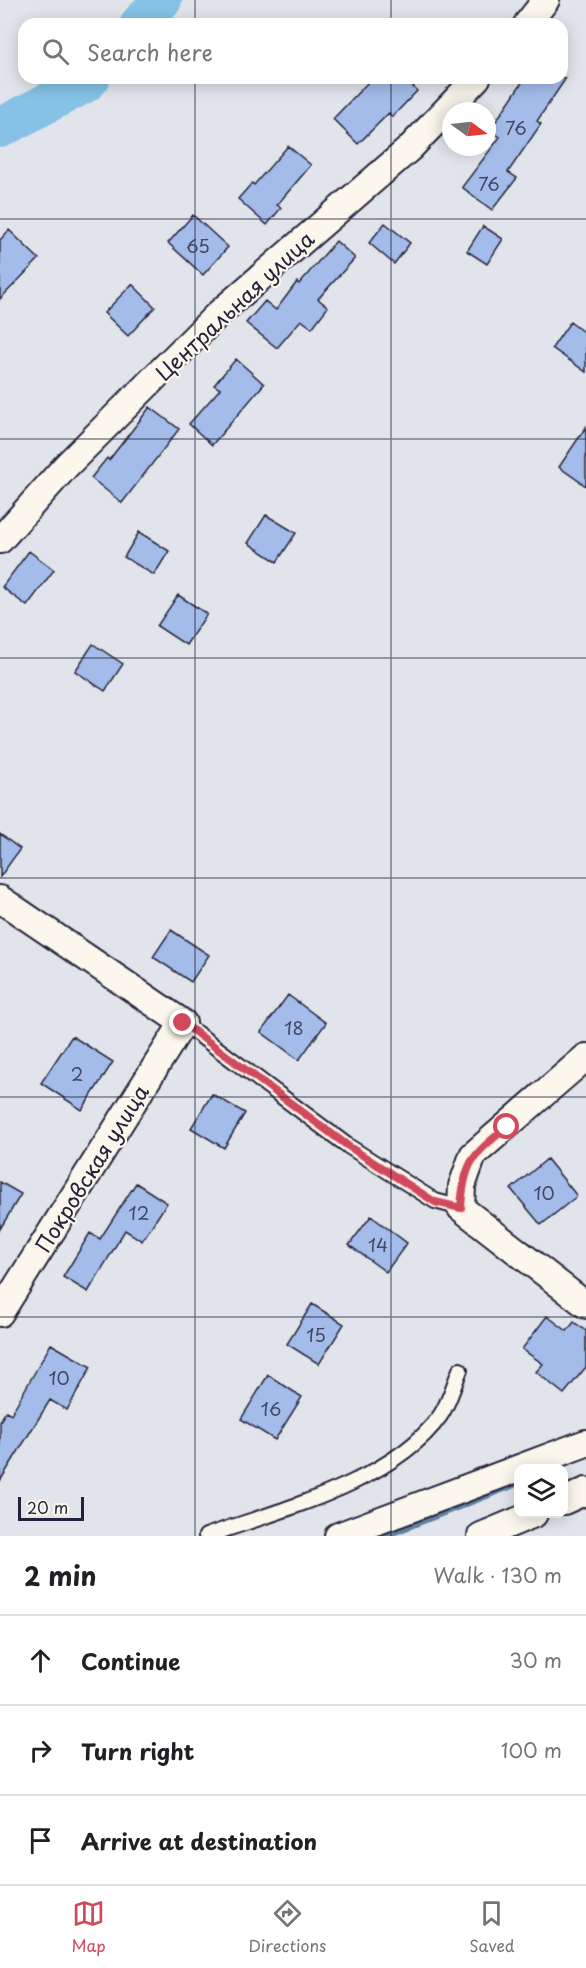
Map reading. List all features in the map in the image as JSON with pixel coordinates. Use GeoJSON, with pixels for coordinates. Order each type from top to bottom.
{"type":"FeatureCollection","features":[{"type":"Feature","properties":{"kind":"street"},"geometry":{"type":"LineString","coordinates":[[532,18],[546,0]]}},
{"type":"Feature","properties":{"kind":"street","name":"Центральная улица"},"geometry":{"type":"LineString","coordinates":[[0,540],[66,466],[218,314],[409,149],[471,84]]}},
{"type":"Feature","properties":{"kind":"street"},"geometry":{"type":"LineString","coordinates":[[0,899],[183,1023]]}},
{"type":"Feature","properties":{"kind":"street","name":"Покровская улица"},"geometry":{"type":"LineString","coordinates":[[0,1313],[183,1023]]}},
{"type":"Feature","properties":{"kind":"street"},"geometry":{"type":"LineString","coordinates":[[586,1057],[474,1155],[462,1186],[461,1208],[586,1305]]}},
{"type":"Feature","properties":{"kind":"street"},"geometry":{"type":"LineString","coordinates":[[338,1536],[586,1443]]}},
{"type":"Feature","properties":{"kind":"street"},"geometry":{"type":"LineString","coordinates":[[568,1499],[586,1491]]}},
{"type":"Feature","properties":{"kind":"street"},"geometry":{"type":"LineString","coordinates":[[481,1536],[524,1518]]}},
{"type":"Feature","properties":{"kind":"lane"},"geometry":{"type":"LineString","coordinates":[[183,1023],[348,1146],[435,1202],[461,1208]]}},
{"type":"Feature","properties":{"kind":"lane"},"geometry":{"type":"LineString","coordinates":[[206,1536],[342,1488],[412,1447],[441,1415],[460,1370]]}},
{"type":"Feature","properties":{"kind":"building"},"geometry":{"type":"Polygon","coordinates":[[[366,84],[416,84],[413,87],[417,91],[392,117],[389,113],[358,144],[333,119],[366,84]]]}},
{"type":"Feature","properties":{"kind":"building"},"geometry":{"type":"Polygon","coordinates":[[[521,84],[562,84],[537,121],[541,124],[508,172],[517,178],[492,210],[462,187],[486,156],[496,156],[496,142],[500,137],[496,134],[496,121],[521,84]]]}},
{"type":"Feature","properties":{"kind":"building"},"geometry":{"type":"Polygon","coordinates":[[[288,146],[311,165],[277,205],[281,208],[267,225],[238,199],[252,183],[254,185],[288,146]]]}},
{"type":"Feature","properties":{"kind":"building"},"geometry":{"type":"Polygon","coordinates":[[[193,215],[228,247],[203,275],[168,243],[193,215]]]}},
{"type":"Feature","properties":{"kind":"building"},"geometry":{"type":"Polygon","coordinates":[[[385,223],[410,243],[394,264],[369,243],[385,223]]]}},
{"type":"Feature","properties":{"kind":"building"},"geometry":{"type":"Polygon","coordinates":[[[483,226],[503,239],[487,264],[467,251],[483,226]]]}},
{"type":"Feature","properties":{"kind":"building"},"geometry":{"type":"Polygon","coordinates":[[[9,230],[39,259],[0,299],[0,240],[9,230]]]}},
{"type":"Feature","properties":{"kind":"building"},"geometry":{"type":"Polygon","coordinates":[[[336,241],[355,258],[318,299],[328,307],[312,328],[301,320],[277,348],[246,323],[265,301],[276,310],[297,282],[299,284],[336,241]]]}},
{"type":"Feature","properties":{"kind":"building"},"geometry":{"type":"Polygon","coordinates":[[[132,284],[155,307],[128,336],[104,313],[132,284]]]}},
{"type":"Feature","properties":{"kind":"building"},"geometry":{"type":"Polygon","coordinates":[[[570,322],[586,334],[586,372],[552,348],[570,322]]]}},
{"type":"Feature","properties":{"kind":"building"},"geometry":{"type":"Polygon","coordinates":[[[236,359],[264,384],[212,445],[189,424],[220,389],[214,385],[236,359]]]}},
{"type":"Feature","properties":{"kind":"building"},"geometry":{"type":"Polygon","coordinates":[[[150,407],[179,429],[122,503],[91,478],[107,458],[109,460],[150,407]]]}},
{"type":"Feature","properties":{"kind":"building"},"geometry":{"type":"Polygon","coordinates":[[[586,427],[586,486],[559,467],[586,427]]]}},
{"type":"Feature","properties":{"kind":"building"},"geometry":{"type":"Polygon","coordinates":[[[266,515],[296,533],[277,562],[248,543],[266,515]]]}},
{"type":"Feature","properties":{"kind":"building"},"geometry":{"type":"Polygon","coordinates":[[[139,532],[169,551],[154,575],[124,557],[139,532]]]}},
{"type":"Feature","properties":{"kind":"building"},"geometry":{"type":"Polygon","coordinates":[[[29,551],[54,570],[27,606],[2,587],[29,551]]]}},
{"type":"Feature","properties":{"kind":"building"},"geometry":{"type":"Polygon","coordinates":[[[178,595],[207,614],[186,645],[157,626],[178,595]]]}},
{"type":"Feature","properties":{"kind":"building"},"geometry":{"type":"Polygon","coordinates":[[[93,644],[123,664],[105,691],[75,671],[93,644]]]}},
{"type":"Feature","properties":{"kind":"building"},"geometry":{"type":"Polygon","coordinates":[[[0,834],[20,849],[0,877],[0,834]]]}},
{"type":"Feature","properties":{"kind":"building"},"geometry":{"type":"Polygon","coordinates":[[[171,930],[209,955],[191,982],[153,957],[171,930]]]}},
{"type":"Feature","properties":{"kind":"building"},"geometry":{"type":"Polygon","coordinates":[[[288,995],[326,1023],[299,1060],[261,1032],[288,995]]]}},
{"type":"Feature","properties":{"kind":"building"},"geometry":{"type":"Polygon","coordinates":[[[72,1036],[113,1062],[82,1110],[41,1083],[72,1036]]]}},
{"type":"Feature","properties":{"kind":"building"},"geometry":{"type":"Polygon","coordinates":[[[212,1094],[245,1113],[224,1148],[191,1128],[212,1094]]]}},
{"type":"Feature","properties":{"kind":"building"},"geometry":{"type":"Polygon","coordinates":[[[547,1159],[577,1196],[541,1225],[511,1189],[547,1159]]]}},
{"type":"Feature","properties":{"kind":"building"},"geometry":{"type":"Polygon","coordinates":[[[0,1182],[21,1194],[0,1229],[0,1182]]]}},
{"type":"Feature","properties":{"kind":"building"},"geometry":{"type":"Polygon","coordinates":[[[136,1183],[167,1203],[142,1241],[125,1230],[88,1292],[63,1277],[90,1233],[100,1239],[136,1183]]]}},
{"type":"Feature","properties":{"kind":"building"},"geometry":{"type":"Polygon","coordinates":[[[371,1216],[407,1243],[386,1272],[349,1245],[371,1216]]]}},
{"type":"Feature","properties":{"kind":"building"},"geometry":{"type":"Polygon","coordinates":[[[312,1304],[344,1324],[319,1364],[287,1344],[312,1304]]]}},
{"type":"Feature","properties":{"kind":"building"},"geometry":{"type":"Polygon","coordinates":[[[547,1316],[567,1331],[574,1322],[586,1331],[586,1367],[564,1394],[536,1372],[543,1364],[522,1349],[547,1316]]]}},
{"type":"Feature","properties":{"kind":"building"},"geometry":{"type":"Polygon","coordinates":[[[51,1344],[91,1367],[67,1410],[50,1400],[0,1481],[0,1421],[6,1411],[11,1414],[51,1344]]]}},
{"type":"Feature","properties":{"kind":"building"},"geometry":{"type":"Polygon","coordinates":[[[268,1375],[302,1397],[275,1440],[241,1419],[268,1375]]]}},
{"type":"Feature","properties":{"kind":"waterway"},"geometry":{"type":"LineString","coordinates":[[146,18],[162,0]]}},
{"type":"Feature","properties":{"kind":"waterway"},"geometry":{"type":"LineString","coordinates":[[0,128],[83,84]]}},
{"type":"Feature","properties":{"kind":"waterway"},"geometry":{"type":"LineString","coordinates":[[384,1536],[514,1485]]}},
{"type":"Feature","properties":{"kind":"route"},"geometry":{"type":"LineString","coordinates":[[183,1023],[348,1146],[435,1202],[461,1208],[462,1186],[474,1155],[507,1127]]}}]}
